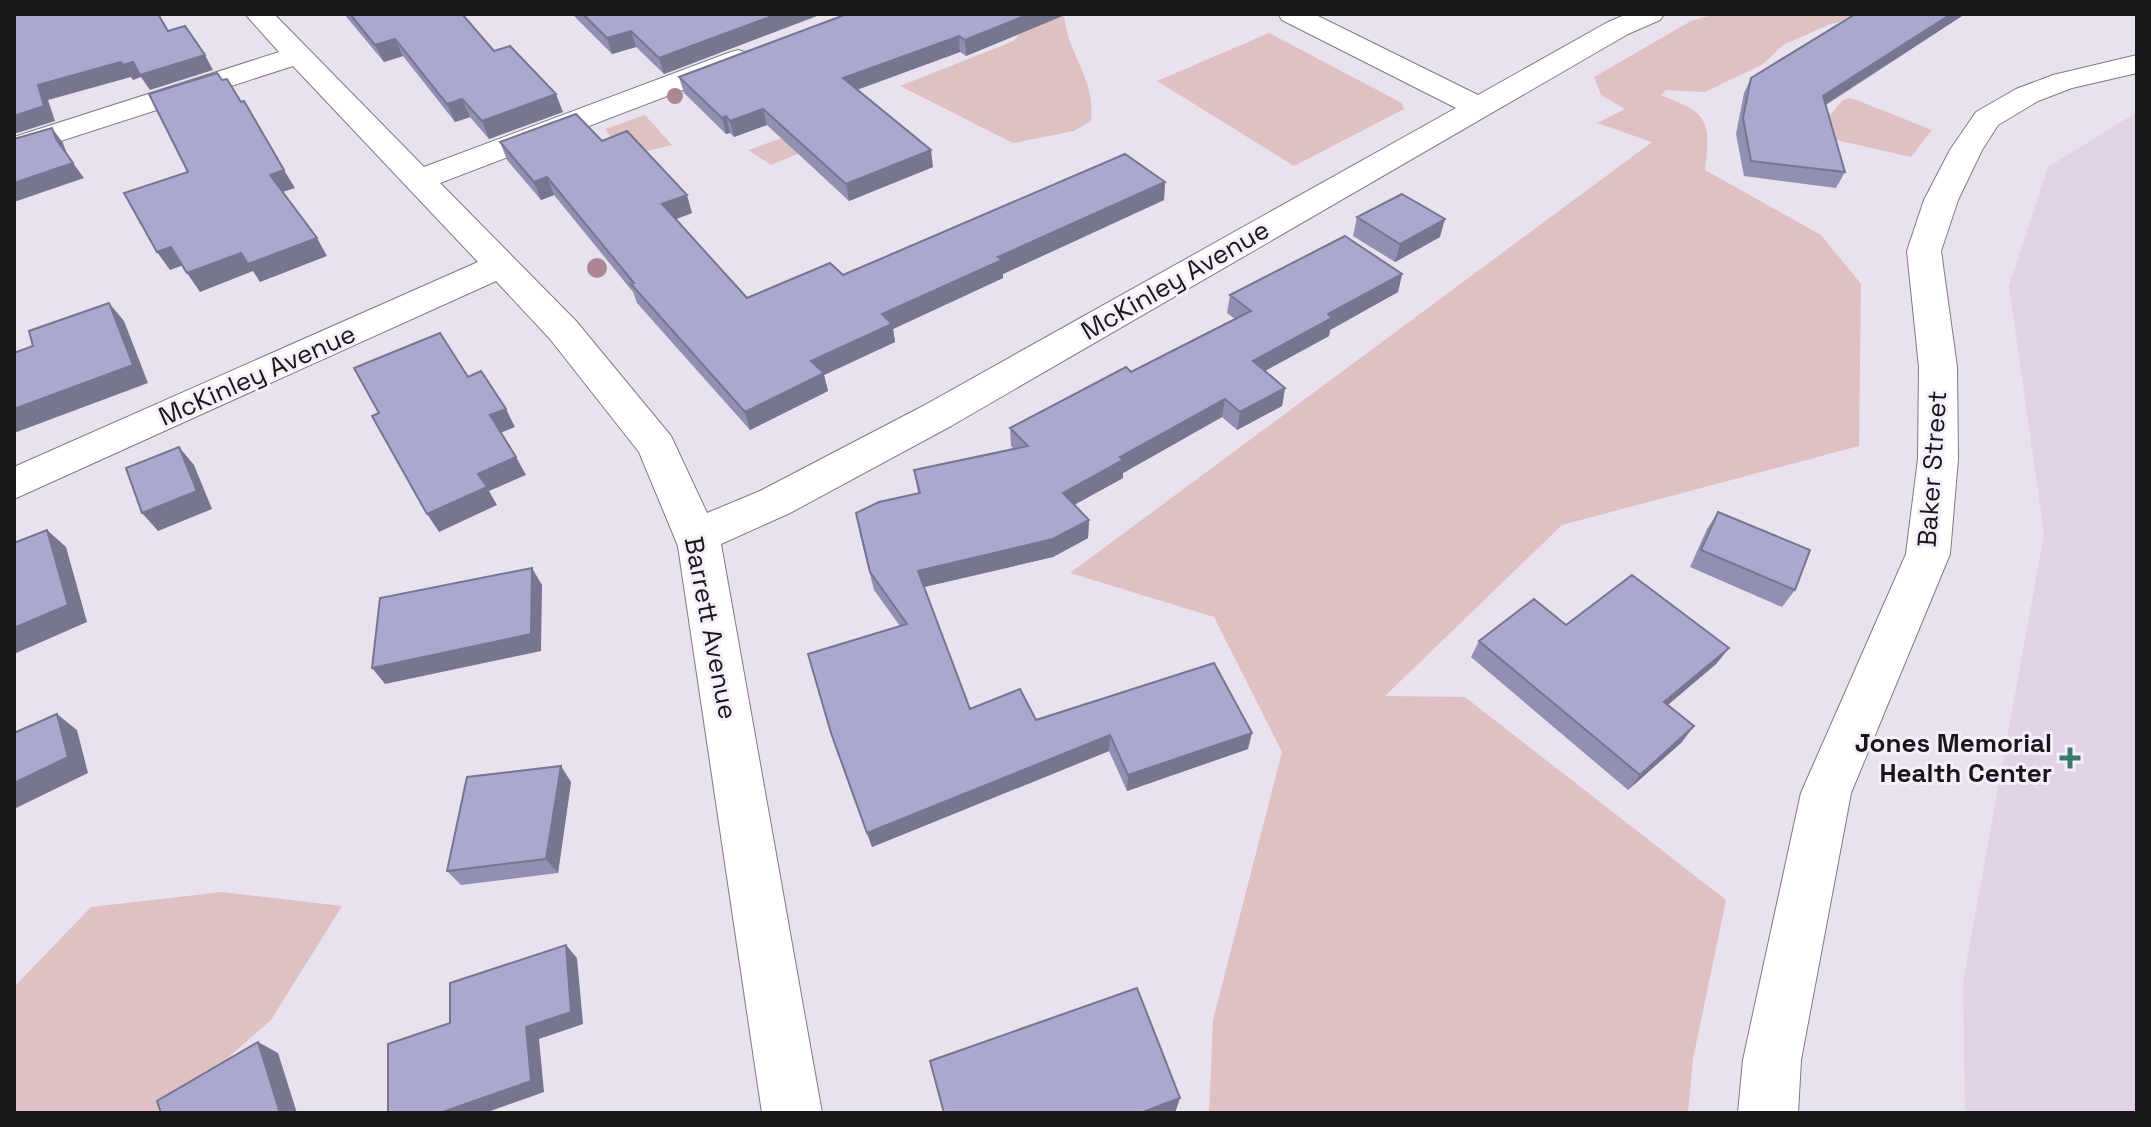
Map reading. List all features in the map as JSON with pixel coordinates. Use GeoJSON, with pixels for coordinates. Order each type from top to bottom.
{"type":"FeatureCollection","features":[{"type":"Feature","properties":{"kind":"street","name":"Barrett Avenue"},"geometry":{"type":"LineString","coordinates":[[259,14],[296,56],[563,330],[657,446],[696,536],[703,561],[792,1113]]}},
{"type":"Feature","properties":{"kind":"street"},"geometry":{"type":"LineString","coordinates":[[1292,14],[1478,107]]}},
{"type":"Feature","properties":{"kind":"street","name":"McKinley Avenue"},"geometry":{"type":"LineString","coordinates":[[696,536],[755,512],[937,416],[1618,28],[1650,14]]}},
{"type":"Feature","properties":{"kind":"street"},"geometry":{"type":"LineString","coordinates":[[418,180],[771,46]]}},
{"type":"Feature","properties":{"kind":"street"},"geometry":{"type":"LineString","coordinates":[[14,147],[296,56]]}},
{"type":"Feature","properties":{"kind":"street","name":"Baker Street"},"geometry":{"type":"LineString","coordinates":[[1768,1113],[1772,1060],[1826,793],[1928,554],[1938,459],[1938,380],[1924,251],[1941,200],[1966,150],[1987,119],[2027,95],[2063,81],[2137,64]]}},
{"type":"Feature","properties":{"kind":"street","name":"McKinley Avenue"},"geometry":{"type":"LineString","coordinates":[[14,484],[500,266]]}},
{"type":"Feature","properties":{"kind":"shaded area"},"geometry":{"type":"Polygon","coordinates":[[[1064,14],[1091,105],[1091,121],[1074,131],[1013,143],[900,86],[1014,41],[1025,26],[1064,14]]]}},
{"type":"Feature","properties":{"kind":"shaded area"},"geometry":{"type":"Polygon","coordinates":[[[1715,14],[1868,14],[1828,25],[1783,45],[1763,64],[1705,92],[1666,90],[1661,95],[1689,107],[1703,120],[1707,139],[1705,170],[1821,235],[1861,284],[1859,446],[1562,525],[1385,696],[1465,697],[1726,900],[1693,1059],[1688,1113],[1209,1113],[1213,1020],[1282,752],[1214,617],[1070,573],[1652,142],[1597,123],[1625,109],[1601,95],[1594,77],[1691,21],[1715,14]]]}},
{"type":"Feature","properties":{"kind":"shaded area"},"geometry":{"type":"Polygon","coordinates":[[[1269,33],[1402,103],[1404,109],[1294,166],[1157,81],[1269,33]]]}},
{"type":"Feature","properties":{"kind":"shaded area"},"geometry":{"type":"Polygon","coordinates":[[[1850,98],[1932,130],[1911,157],[1827,138],[1817,130],[1843,100],[1850,98]]]}},
{"type":"Feature","properties":{"kind":"shaded area","name":"Jones Memorial Health Center"},"geometry":{"type":"Polygon","coordinates":[[[2137,112],[2137,1113],[1965,1113],[1963,982],[2044,534],[2009,286],[2048,167],[2137,112]]]}},
{"type":"Feature","properties":{"kind":"shaded area"},"geometry":{"type":"Polygon","coordinates":[[[645,115],[672,145],[625,156],[605,129],[645,115]]]}},
{"type":"Feature","properties":{"kind":"shaded area"},"geometry":{"type":"Polygon","coordinates":[[[791,135],[810,149],[771,165],[748,150],[791,135]]]}},
{"type":"Feature","properties":{"kind":"shaded area"},"geometry":{"type":"Polygon","coordinates":[[[222,892],[342,906],[271,1020],[165,1113],[14,1113],[14,987],[91,907],[222,892]]]}},
{"type":"Feature","properties":{"kind":"building"},"geometry":{"type":"Polygon","coordinates":[[[14,14],[158,14],[168,31],[185,26],[205,55],[140,75],[133,62],[123,65],[121,62],[38,85],[44,106],[14,116],[14,14]]]}},
{"type":"Feature","properties":{"kind":"building"},"geometry":{"type":"Polygon","coordinates":[[[350,14],[462,14],[494,51],[510,46],[556,94],[482,121],[462,99],[447,104],[395,39],[375,45],[350,14]]]}},
{"type":"Feature","properties":{"kind":"building"},"geometry":{"type":"Polygon","coordinates":[[[583,14],[778,14],[659,58],[631,31],[607,38],[583,14]]]}},
{"type":"Feature","properties":{"kind":"building"},"geometry":{"type":"Polygon","coordinates":[[[847,14],[1029,14],[965,40],[959,36],[843,78],[931,150],[846,184],[763,109],[730,121],[726,116],[722,118],[679,77],[847,14]]]}},
{"type":"Feature","properties":{"kind":"building"},"geometry":{"type":"Polygon","coordinates":[[[1858,14],[1951,14],[1823,96],[1845,172],[1751,161],[1743,118],[1751,78],[1858,14]]]}},
{"type":"Feature","properties":{"kind":"building"},"geometry":{"type":"Polygon","coordinates":[[[217,73],[222,80],[227,79],[241,102],[244,101],[284,170],[270,175],[317,238],[248,264],[241,253],[187,273],[171,247],[157,252],[124,193],[188,172],[149,94],[217,73]]]}},
{"type":"Feature","properties":{"kind":"building"},"geometry":{"type":"Polygon","coordinates":[[[576,114],[602,141],[627,131],[687,195],[662,204],[747,298],[830,263],[843,275],[1125,154],[1165,182],[998,257],[1002,260],[882,314],[892,324],[811,361],[824,373],[745,412],[631,284],[634,283],[547,177],[534,182],[500,142],[576,114]]]}},
{"type":"Feature","properties":{"kind":"building"},"geometry":{"type":"Polygon","coordinates":[[[52,128],[73,163],[14,183],[14,139],[52,128]]]}},
{"type":"Feature","properties":{"kind":"building"},"geometry":{"type":"Polygon","coordinates":[[[1402,194],[1445,219],[1400,244],[1357,217],[1402,194]]]}},
{"type":"Feature","properties":{"kind":"building"},"geometry":{"type":"Polygon","coordinates":[[[1345,236],[1402,274],[1328,314],[1332,318],[1253,361],[1285,388],[1240,412],[1225,399],[1120,457],[1123,460],[1063,493],[1089,520],[1053,539],[918,571],[970,709],[1020,689],[1036,720],[1214,663],[1252,733],[1128,775],[1110,735],[867,833],[831,733],[808,654],[907,624],[870,572],[856,513],[879,502],[920,493],[914,470],[1028,446],[1010,428],[1126,367],[1131,372],[1251,311],[1230,295],[1345,236]]]}},
{"type":"Feature","properties":{"kind":"building"},"geometry":{"type":"Polygon","coordinates":[[[109,303],[133,365],[14,409],[14,353],[33,346],[29,331],[109,303]]]}},
{"type":"Feature","properties":{"kind":"building"},"geometry":{"type":"Polygon","coordinates":[[[440,333],[468,377],[481,371],[506,409],[490,415],[516,457],[478,474],[487,487],[427,514],[372,416],[379,413],[354,368],[440,333]]]}},
{"type":"Feature","properties":{"kind":"building"},"geometry":{"type":"Polygon","coordinates":[[[179,447],[197,491],[142,513],[126,468],[179,447]]]}},
{"type":"Feature","properties":{"kind":"building"},"geometry":{"type":"Polygon","coordinates":[[[1718,512],[1810,550],[1795,590],[1701,550],[1718,512]]]}},
{"type":"Feature","properties":{"kind":"building"},"geometry":{"type":"Polygon","coordinates":[[[47,530],[68,605],[14,628],[14,543],[47,530]]]}},
{"type":"Feature","properties":{"kind":"building"},"geometry":{"type":"Polygon","coordinates":[[[532,568],[531,634],[372,668],[380,598],[532,568]]]}},
{"type":"Feature","properties":{"kind":"building"},"geometry":{"type":"Polygon","coordinates":[[[1632,575],[1729,648],[1664,702],[1694,726],[1640,775],[1479,641],[1534,599],[1566,625],[1632,575]]]}},
{"type":"Feature","properties":{"kind":"building"},"geometry":{"type":"Polygon","coordinates":[[[57,714],[68,757],[14,783],[14,733],[57,714]]]}},
{"type":"Feature","properties":{"kind":"building"},"geometry":{"type":"Polygon","coordinates":[[[561,766],[546,859],[447,871],[467,777],[561,766]]]}},
{"type":"Feature","properties":{"kind":"building"},"geometry":{"type":"Polygon","coordinates":[[[566,945],[571,1012],[526,1027],[531,1081],[440,1113],[388,1113],[388,1044],[450,1023],[450,983],[566,945]]]}},
{"type":"Feature","properties":{"kind":"building"},"geometry":{"type":"Polygon","coordinates":[[[1137,988],[1180,1098],[1140,1113],[944,1113],[930,1061],[1137,988]]]}},
{"type":"Feature","properties":{"kind":"building"},"geometry":{"type":"Polygon","coordinates":[[[258,1042],[280,1113],[161,1113],[157,1101],[258,1042]]]}},
{"type":"Feature","properties":{"kind":"place","name":"Jones Memorial Health Center"},"geometry":{"type":"Point","coordinates":[2070,758]}}]}
